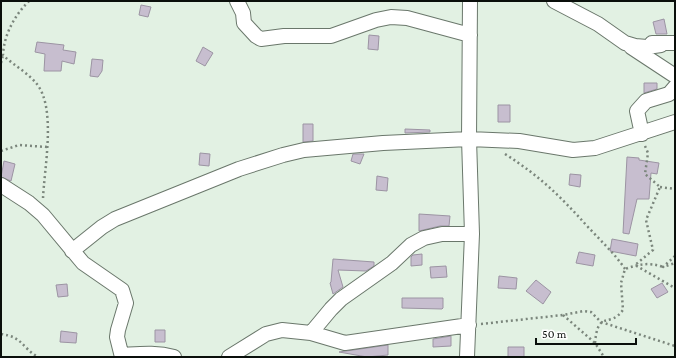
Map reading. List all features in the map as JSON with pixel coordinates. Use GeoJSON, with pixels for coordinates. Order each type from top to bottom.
{"type":"FeatureCollection","features":[{"type":"Feature","properties":{"kind":"street"},"geometry":{"type":"LineString","coordinates":[[237,1],[243,13],[244,23],[256,36],[261,39],[284,36],[331,36],[380,19],[391,17],[407,18],[470,35]]}},
{"type":"Feature","properties":{"kind":"street"},"geometry":{"type":"LineString","coordinates":[[467,357],[472,234],[469,139],[470,1]]}},
{"type":"Feature","properties":{"kind":"street"},"geometry":{"type":"LineString","coordinates":[[554,1],[598,24],[675,76]]}},
{"type":"Feature","properties":{"kind":"street"},"geometry":{"type":"LineString","coordinates":[[625,43],[668,44]]}},
{"type":"Feature","properties":{"kind":"street"},"geometry":{"type":"LineString","coordinates":[[642,134],[637,111],[646,101],[669,94],[675,87]]}},
{"type":"Feature","properties":{"kind":"street"},"geometry":{"type":"LineString","coordinates":[[72,251],[102,227],[115,219],[239,169],[304,150],[360,145],[469,139],[519,141],[573,150],[595,148],[642,134],[675,122]]}},
{"type":"Feature","properties":{"kind":"street"},"geometry":{"type":"LineString","coordinates":[[3,187],[29,203],[43,215],[72,251],[88,267],[122,290],[125,297],[125,309],[118,330],[122,356],[145,353],[162,354],[174,357]]}},
{"type":"Feature","properties":{"kind":"street"},"geometry":{"type":"LineString","coordinates":[[311,333],[331,308],[341,299],[383,269],[411,245],[424,238],[442,234],[472,234]]}},
{"type":"Feature","properties":{"kind":"street"},"geometry":{"type":"LineString","coordinates":[[229,357],[266,334],[274,331],[295,330],[345,343],[469,325]]}},
{"type":"Feature","properties":{"kind":"path"},"geometry":{"type":"LineString","coordinates":[[1,63],[4,43],[18,12],[29,1]]}},
{"type":"Feature","properties":{"kind":"path"},"geometry":{"type":"LineString","coordinates":[[3,55],[36,83],[43,95],[48,133],[43,180],[43,215]]}},
{"type":"Feature","properties":{"kind":"path"},"geometry":{"type":"LineString","coordinates":[[642,134],[648,153],[645,174],[660,188],[675,189]]}},
{"type":"Feature","properties":{"kind":"path"},"geometry":{"type":"LineString","coordinates":[[1,151],[19,144],[47,146]]}},
{"type":"Feature","properties":{"kind":"path"},"geometry":{"type":"LineString","coordinates":[[501,151],[532,171],[564,200],[618,258],[625,269],[621,283],[623,310],[619,315],[601,322],[597,328],[595,343]]}},
{"type":"Feature","properties":{"kind":"path"},"geometry":{"type":"LineString","coordinates":[[635,265],[653,250],[646,220],[660,188]]}},
{"type":"Feature","properties":{"kind":"path"},"geometry":{"type":"LineString","coordinates":[[663,267],[675,256]]}},
{"type":"Feature","properties":{"kind":"path"},"geometry":{"type":"LineString","coordinates":[[625,269],[635,265],[651,263],[663,267],[675,263]]}},
{"type":"Feature","properties":{"kind":"path"},"geometry":{"type":"LineString","coordinates":[[635,265],[675,288]]}},
{"type":"Feature","properties":{"kind":"path"},"geometry":{"type":"LineString","coordinates":[[469,325],[563,315],[584,311],[591,312],[601,322],[675,346]]}},
{"type":"Feature","properties":{"kind":"path"},"geometry":{"type":"LineString","coordinates":[[563,315],[595,343],[604,357]]}},
{"type":"Feature","properties":{"kind":"path"},"geometry":{"type":"LineString","coordinates":[[1,334],[21,340],[29,352],[38,357]]}},
{"type":"Feature","properties":{"kind":"building"},"geometry":{"type":"Polygon","coordinates":[[[141,5],[151,7],[148,17],[139,15],[141,5]]]}},
{"type":"Feature","properties":{"kind":"building"},"geometry":{"type":"Polygon","coordinates":[[[664,19],[667,34],[656,34],[653,22],[664,19]]]}},
{"type":"Feature","properties":{"kind":"building"},"geometry":{"type":"Polygon","coordinates":[[[369,35],[379,36],[378,50],[368,49],[369,35]]]}},
{"type":"Feature","properties":{"kind":"building"},"geometry":{"type":"Polygon","coordinates":[[[37,42],[64,45],[63,50],[76,52],[74,64],[62,61],[61,71],[44,71],[45,54],[35,52],[37,42]]]}},
{"type":"Feature","properties":{"kind":"building"},"geometry":{"type":"Polygon","coordinates":[[[203,47],[213,53],[205,66],[196,61],[203,47]]]}},
{"type":"Feature","properties":{"kind":"building"},"geometry":{"type":"Polygon","coordinates":[[[92,59],[103,60],[102,71],[98,77],[90,76],[92,59]]]}},
{"type":"Feature","properties":{"kind":"building"},"geometry":{"type":"Polygon","coordinates":[[[644,83],[657,83],[657,89],[644,93],[644,83]]]}},
{"type":"Feature","properties":{"kind":"building"},"geometry":{"type":"Polygon","coordinates":[[[498,105],[510,105],[510,122],[498,122],[498,105]]]}},
{"type":"Feature","properties":{"kind":"building"},"geometry":{"type":"Polygon","coordinates":[[[303,124],[313,124],[313,141],[303,142],[303,124]]]}},
{"type":"Feature","properties":{"kind":"building"},"geometry":{"type":"Polygon","coordinates":[[[405,129],[430,130],[430,132],[405,133],[405,129]]]}},
{"type":"Feature","properties":{"kind":"building"},"geometry":{"type":"Polygon","coordinates":[[[200,153],[210,154],[209,166],[199,165],[200,153]]]}},
{"type":"Feature","properties":{"kind":"building"},"geometry":{"type":"Polygon","coordinates":[[[353,154],[364,154],[360,164],[351,161],[353,154]]]}},
{"type":"Feature","properties":{"kind":"building"},"geometry":{"type":"Polygon","coordinates":[[[627,157],[639,158],[639,160],[659,163],[657,174],[651,173],[649,199],[637,199],[629,234],[623,233],[627,157]]]}},
{"type":"Feature","properties":{"kind":"building"},"geometry":{"type":"Polygon","coordinates":[[[4,161],[15,164],[11,181],[1,177],[4,161]]]}},
{"type":"Feature","properties":{"kind":"building"},"geometry":{"type":"Polygon","coordinates":[[[570,174],[581,175],[580,187],[569,185],[570,174]]]}},
{"type":"Feature","properties":{"kind":"building"},"geometry":{"type":"Polygon","coordinates":[[[377,176],[388,178],[387,191],[376,190],[377,176]]]}},
{"type":"Feature","properties":{"kind":"building"},"geometry":{"type":"Polygon","coordinates":[[[419,214],[450,216],[449,226],[440,226],[419,231],[419,214]]]}},
{"type":"Feature","properties":{"kind":"building"},"geometry":{"type":"Polygon","coordinates":[[[612,239],[638,244],[636,256],[610,251],[612,239]]]}},
{"type":"Feature","properties":{"kind":"building"},"geometry":{"type":"Polygon","coordinates":[[[579,252],[595,255],[593,266],[576,263],[579,252]]]}},
{"type":"Feature","properties":{"kind":"building"},"geometry":{"type":"Polygon","coordinates":[[[422,254],[422,265],[411,266],[411,257],[413,255],[422,254]]]}},
{"type":"Feature","properties":{"kind":"building"},"geometry":{"type":"Polygon","coordinates":[[[333,259],[374,262],[374,266],[366,271],[338,270],[343,287],[333,294],[330,283],[333,259]]]}},
{"type":"Feature","properties":{"kind":"building"},"geometry":{"type":"Polygon","coordinates":[[[446,266],[447,277],[431,278],[430,267],[446,266]]]}},
{"type":"Feature","properties":{"kind":"building"},"geometry":{"type":"Polygon","coordinates":[[[499,276],[517,278],[516,289],[498,288],[499,276]]]}},
{"type":"Feature","properties":{"kind":"building"},"geometry":{"type":"Polygon","coordinates":[[[536,280],[551,292],[543,304],[526,291],[536,280]]]}},
{"type":"Feature","properties":{"kind":"building"},"geometry":{"type":"Polygon","coordinates":[[[662,283],[668,292],[657,298],[651,289],[662,283]]]}},
{"type":"Feature","properties":{"kind":"building"},"geometry":{"type":"Polygon","coordinates":[[[67,284],[68,296],[58,297],[56,285],[67,284]]]}},
{"type":"Feature","properties":{"kind":"building"},"geometry":{"type":"Polygon","coordinates":[[[402,298],[443,298],[443,308],[402,308],[402,298]]]}},
{"type":"Feature","properties":{"kind":"building"},"geometry":{"type":"Polygon","coordinates":[[[155,330],[165,330],[165,342],[155,342],[155,330]]]}},
{"type":"Feature","properties":{"kind":"building"},"geometry":{"type":"Polygon","coordinates":[[[61,331],[77,333],[76,343],[60,342],[61,331]]]}},
{"type":"Feature","properties":{"kind":"building"},"geometry":{"type":"Polygon","coordinates":[[[451,336],[451,346],[433,347],[433,339],[451,336]]]}},
{"type":"Feature","properties":{"kind":"building"},"geometry":{"type":"Polygon","coordinates":[[[388,345],[388,355],[367,357],[339,352],[388,345]]]}},
{"type":"Feature","properties":{"kind":"building"},"geometry":{"type":"Polygon","coordinates":[[[508,347],[524,347],[524,357],[508,357],[508,347]]]}}]}
